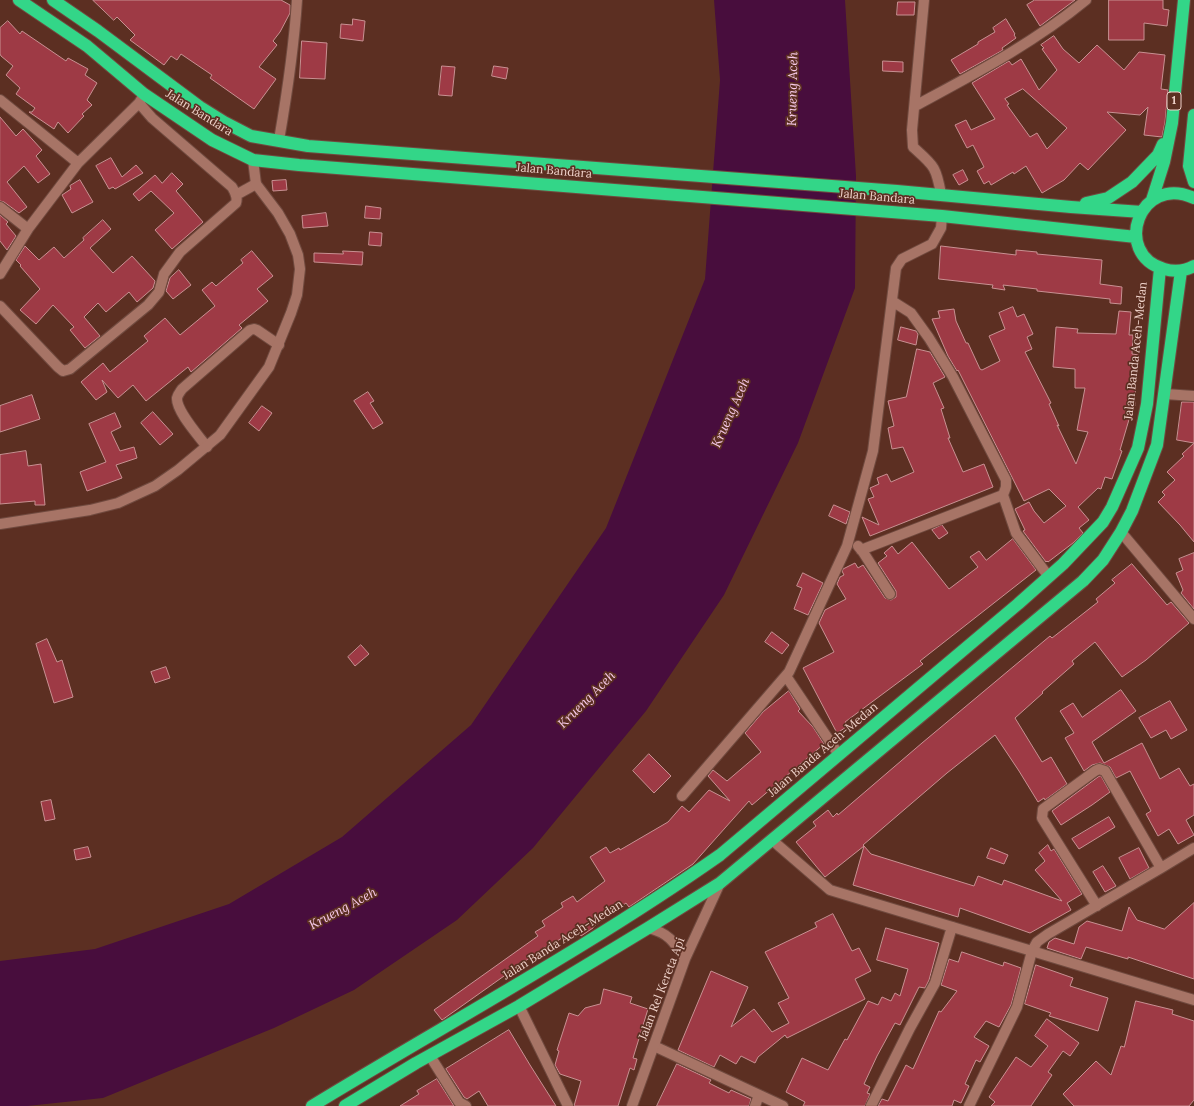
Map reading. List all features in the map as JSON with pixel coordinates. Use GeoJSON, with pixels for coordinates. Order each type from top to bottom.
{"type":"FeatureCollection","features":[{"type":"Feature","properties":{"kind":"highway","name":"Jalan Bandara"},"geometry":{"type":"LineString","coordinates":[[19,0],[87,46],[141,99],[212,140],[253,160],[299,165],[942,216],[1136,237]]}},
{"type":"Feature","properties":{"kind":"highway","name":"Jalan Bandara"},"geometry":{"type":"LineString","coordinates":[[53,0],[98,31],[200,107],[251,136],[308,146],[941,194],[1071,207],[1142,212]]}},
{"type":"Feature","properties":{"kind":"highway","name":"1"},"geometry":{"type":"LineString","coordinates":[[1136,237],[1136,228],[1142,212],[1152,200],[1164,162],[1172,123],[1184,0]]}},
{"type":"Feature","properties":{"kind":"highway"},"geometry":{"type":"LineString","coordinates":[[87,46],[98,31]]}},
{"type":"Feature","properties":{"kind":"highway","name":"1"},"geometry":{"type":"LineString","coordinates":[[1194,115],[1189,166],[1194,182]]}},
{"type":"Feature","properties":{"kind":"highway"},"geometry":{"type":"LineString","coordinates":[[1071,207],[1108,198],[1132,182],[1158,155],[1172,123]]}},
{"type":"Feature","properties":{"kind":"highway"},"geometry":{"type":"LineString","coordinates":[[1152,200],[1168,194],[1177,193],[1194,198]]}},
{"type":"Feature","properties":{"kind":"highway"},"geometry":{"type":"LineString","coordinates":[[1136,237],[1138,245],[1147,259],[1160,268],[1181,271],[1194,266]]}},
{"type":"Feature","properties":{"kind":"highway","name":"Jalan Banda Aceh-Medan"},"geometry":{"type":"LineString","coordinates":[[312,1106],[407,1048],[540,972],[670,890],[720,855],[1049,577],[1103,522],[1112,508],[1138,448],[1147,404],[1160,268]]}},
{"type":"Feature","properties":{"kind":"highway"},"geometry":{"type":"LineString","coordinates":[[345,1106],[416,1063],[519,1006],[720,883],[1083,581],[1103,560],[1121,532],[1132,511],[1157,445],[1181,271]]}},
{"type":"Feature","properties":{"kind":"highway"},"geometry":{"type":"LineString","coordinates":[[407,1048],[416,1063]]}},
{"type":"Feature","properties":{"kind":"street"},"geometry":{"type":"LineString","coordinates":[[279,140],[285,108],[294,39],[297,0]]}},
{"type":"Feature","properties":{"kind":"street"},"geometry":{"type":"LineString","coordinates":[[924,0],[912,130],[913,147],[932,164],[938,174],[941,194]]}},
{"type":"Feature","properties":{"kind":"street"},"geometry":{"type":"LineString","coordinates":[[915,106],[1015,50],[1040,34],[1086,0]]}},
{"type":"Feature","properties":{"kind":"street"},"geometry":{"type":"LineString","coordinates":[[0,274],[28,229],[78,163],[141,99],[152,118],[232,187],[236,195],[237,200],[234,205],[180,252],[164,274],[159,292],[148,305],[70,369],[63,371],[58,368],[0,306]]}},
{"type":"Feature","properties":{"kind":"street"},"geometry":{"type":"LineString","coordinates":[[0,100],[78,163]]}},
{"type":"Feature","properties":{"kind":"street"},"geometry":{"type":"LineString","coordinates":[[0,524],[71,514],[118,503],[155,486],[178,470],[220,435],[269,367],[291,313],[296,295],[300,269],[298,255],[290,234],[278,213],[256,184],[253,160]]}},
{"type":"Feature","properties":{"kind":"street"},"geometry":{"type":"LineString","coordinates":[[236,195],[256,184]]}},
{"type":"Feature","properties":{"kind":"street"},"geometry":{"type":"LineString","coordinates":[[0,207],[28,229]]}},
{"type":"Feature","properties":{"kind":"street"},"geometry":{"type":"LineString","coordinates":[[682,796],[789,672],[847,546],[873,451],[896,268],[902,259],[932,244],[942,228],[942,216]]}},
{"type":"Feature","properties":{"kind":"street"},"geometry":{"type":"LineString","coordinates":[[892,301],[911,312],[953,377],[1006,480],[1006,487],[1003,495],[1016,533],[1049,577]]}},
{"type":"Feature","properties":{"kind":"street"},"geometry":{"type":"LineString","coordinates":[[207,447],[182,412],[178,402],[178,394],[250,330],[256,330],[279,345]]}},
{"type":"Feature","properties":{"kind":"street"},"geometry":{"type":"LineString","coordinates":[[1165,394],[1194,396]]}},
{"type":"Feature","properties":{"kind":"street"},"geometry":{"type":"LineString","coordinates":[[861,550],[1003,495]]}},
{"type":"Feature","properties":{"kind":"street"},"geometry":{"type":"LineString","coordinates":[[1121,532],[1194,619]]}},
{"type":"Feature","properties":{"kind":"street"},"geometry":{"type":"LineString","coordinates":[[847,546],[851,544],[858,546],[890,594]]}},
{"type":"Feature","properties":{"kind":"street"},"geometry":{"type":"LineString","coordinates":[[786,676],[839,755]]}},
{"type":"Feature","properties":{"kind":"street"},"geometry":{"type":"LineString","coordinates":[[1096,906],[1042,818],[1042,813],[1043,809],[1099,769],[1105,771],[1161,868]]}},
{"type":"Feature","properties":{"kind":"street"},"geometry":{"type":"LineString","coordinates":[[772,840],[830,890],[1194,1000]]}},
{"type":"Feature","properties":{"kind":"street"},"geometry":{"type":"LineString","coordinates":[[970,1106],[1017,1007],[1032,951],[1037,942],[1048,934],[1194,848]]}},
{"type":"Feature","properties":{"kind":"street","name":"Jalan Rel Kereta Api"},"geometry":{"type":"LineString","coordinates":[[632,1106],[685,959],[720,883]]}},
{"type":"Feature","properties":{"kind":"street"},"geometry":{"type":"LineString","coordinates":[[871,1106],[910,1028],[935,983],[952,927]]}},
{"type":"Feature","properties":{"kind":"street"},"geometry":{"type":"LineString","coordinates":[[648,928],[658,930],[667,935],[685,959]]}},
{"type":"Feature","properties":{"kind":"street"},"geometry":{"type":"LineString","coordinates":[[519,1006],[568,1106]]}},
{"type":"Feature","properties":{"kind":"street"},"geometry":{"type":"LineString","coordinates":[[654,1046],[783,1106]]}},
{"type":"Feature","properties":{"kind":"street"},"geometry":{"type":"LineString","coordinates":[[430,1056],[459,1102],[466,1106]]}},
{"type":"Feature","properties":{"kind":"street"},"geometry":{"type":"LineString","coordinates":[[755,1106],[759,1096]]}},
{"type":"Feature","properties":{"kind":"water","name":"Krueng Aceh"},"geometry":{"type":"Polygon","coordinates":[[[714,0],[845,0],[856,176],[855,288],[798,443],[724,595],[646,711],[533,848],[457,920],[354,990],[274,1028],[103,1098],[27,1106],[0,1106],[0,961],[95,949],[229,904],[342,837],[471,725],[606,528],[705,279],[720,80],[714,0]]]}},
{"type":"Feature","properties":{"kind":"building"},"geometry":{"type":"Polygon","coordinates":[[[93,0],[281,0],[290,5],[290,13],[280,32],[273,41],[277,45],[259,67],[276,79],[254,109],[210,78],[212,75],[181,54],[177,60],[171,56],[164,65],[130,40],[135,35],[117,17],[114,20],[93,0]]]}},
{"type":"Feature","properties":{"kind":"building"},"geometry":{"type":"Polygon","coordinates":[[[1035,0],[1075,0],[1040,26],[1027,5],[1035,0]]]}},
{"type":"Feature","properties":{"kind":"building"},"geometry":{"type":"Polygon","coordinates":[[[1109,0],[1163,0],[1163,9],[1169,10],[1167,26],[1144,23],[1144,40],[1109,40],[1109,0]]]}},
{"type":"Feature","properties":{"kind":"building"},"geometry":{"type":"Polygon","coordinates":[[[898,2],[915,2],[914,15],[897,15],[898,2]]]}},
{"type":"Feature","properties":{"kind":"building"},"geometry":{"type":"Polygon","coordinates":[[[353,19],[365,21],[363,41],[340,38],[341,24],[352,25],[353,19]]]}},
{"type":"Feature","properties":{"kind":"building"},"geometry":{"type":"Polygon","coordinates":[[[1006,19],[1016,38],[1002,48],[1003,50],[960,74],[951,60],[995,32],[993,28],[1006,19]]]}},
{"type":"Feature","properties":{"kind":"building"},"geometry":{"type":"Polygon","coordinates":[[[8,21],[20,34],[22,31],[66,61],[68,58],[88,69],[85,75],[97,83],[87,100],[92,105],[82,114],[84,116],[68,133],[58,122],[54,129],[29,112],[32,112],[35,108],[16,94],[20,88],[6,75],[13,66],[0,54],[0,28],[8,21]]]}},
{"type":"Feature","properties":{"kind":"building"},"geometry":{"type":"Polygon","coordinates":[[[1054,36],[1063,49],[1079,63],[1097,45],[1124,70],[1139,52],[1165,55],[1161,89],[1168,90],[1162,137],[1144,135],[1148,107],[1140,115],[1107,112],[1126,130],[1088,170],[1080,163],[1064,180],[1042,193],[1026,166],[1014,174],[1013,172],[991,185],[989,181],[984,184],[977,171],[984,167],[973,145],[967,148],[955,125],[966,120],[971,130],[995,119],[972,83],[1009,61],[1012,65],[1021,59],[1039,90],[1057,70],[1042,49],[1044,48],[1041,45],[1054,36]],[[1023,89],[1005,99],[1009,104],[1007,105],[1030,137],[1037,133],[1047,149],[1067,128],[1023,89]]]}},
{"type":"Feature","properties":{"kind":"building"},"geometry":{"type":"Polygon","coordinates":[[[302,41],[327,43],[325,79],[300,78],[302,41]]]}},
{"type":"Feature","properties":{"kind":"building"},"geometry":{"type":"Polygon","coordinates":[[[883,61],[903,62],[903,72],[883,71],[883,61]]]}},
{"type":"Feature","properties":{"kind":"building"},"geometry":{"type":"Polygon","coordinates":[[[442,66],[455,67],[452,96],[439,95],[442,66]]]}},
{"type":"Feature","properties":{"kind":"building"},"geometry":{"type":"Polygon","coordinates":[[[494,66],[508,68],[506,79],[492,76],[494,66]]]}},
{"type":"Feature","properties":{"kind":"building"},"geometry":{"type":"Polygon","coordinates":[[[0,117],[16,136],[23,129],[42,150],[36,156],[50,174],[38,183],[24,166],[7,182],[27,207],[19,213],[4,202],[0,201],[0,117]]]}},
{"type":"Feature","properties":{"kind":"building"},"geometry":{"type":"Polygon","coordinates":[[[111,158],[122,177],[136,165],[143,173],[115,189],[113,187],[109,189],[96,166],[111,158]]]}},
{"type":"Feature","properties":{"kind":"building"},"geometry":{"type":"Polygon","coordinates":[[[963,170],[968,180],[959,185],[953,175],[963,170]]]}},
{"type":"Feature","properties":{"kind":"building"},"geometry":{"type":"Polygon","coordinates":[[[172,173],[183,184],[176,191],[203,222],[172,249],[155,230],[174,213],[151,191],[139,201],[133,194],[155,175],[162,183],[172,173]]]}},
{"type":"Feature","properties":{"kind":"building"},"geometry":{"type":"Polygon","coordinates":[[[80,180],[93,202],[72,213],[62,195],[71,189],[70,186],[80,180]]]}},
{"type":"Feature","properties":{"kind":"building"},"geometry":{"type":"Polygon","coordinates":[[[286,180],[287,190],[273,191],[272,181],[286,180]]]}},
{"type":"Feature","properties":{"kind":"building"},"geometry":{"type":"Polygon","coordinates":[[[366,206],[381,208],[380,219],[365,218],[366,206]]]}},
{"type":"Feature","properties":{"kind":"building"},"geometry":{"type":"Polygon","coordinates":[[[326,213],[328,226],[303,228],[302,216],[326,213]]]}},
{"type":"Feature","properties":{"kind":"building"},"geometry":{"type":"Polygon","coordinates":[[[0,215],[8,222],[6,224],[16,236],[7,250],[0,241],[0,215]]]}},
{"type":"Feature","properties":{"kind":"building"},"geometry":{"type":"Polygon","coordinates":[[[103,220],[111,229],[90,248],[113,273],[132,256],[155,281],[153,288],[137,302],[129,292],[106,312],[98,303],[84,317],[100,336],[85,348],[70,330],[74,327],[53,305],[36,324],[20,310],[40,289],[16,260],[25,246],[39,260],[54,247],[64,258],[103,220]]]}},
{"type":"Feature","properties":{"kind":"building"},"geometry":{"type":"Polygon","coordinates":[[[370,232],[382,233],[381,246],[369,245],[370,232]]]}},
{"type":"Feature","properties":{"kind":"building"},"geometry":{"type":"Polygon","coordinates":[[[941,246],[1016,255],[1016,250],[1037,252],[1037,254],[1102,260],[1100,284],[1122,287],[1121,304],[1110,303],[1110,299],[1037,291],[1037,289],[1003,285],[1005,290],[992,288],[993,285],[939,279],[941,246]]]}},
{"type":"Feature","properties":{"kind":"building"},"geometry":{"type":"Polygon","coordinates":[[[252,251],[273,276],[257,289],[268,301],[239,325],[242,328],[191,372],[188,367],[146,401],[133,385],[118,398],[102,380],[107,392],[96,400],[81,382],[103,363],[110,372],[148,341],[144,336],[165,318],[180,335],[215,306],[202,290],[212,282],[216,286],[243,263],[241,260],[252,251]]]}},
{"type":"Feature","properties":{"kind":"building"},"geometry":{"type":"Polygon","coordinates":[[[343,251],[363,252],[362,265],[314,262],[314,253],[343,254],[343,251]]]}},
{"type":"Feature","properties":{"kind":"building"},"geometry":{"type":"Polygon","coordinates":[[[179,270],[191,285],[173,299],[166,291],[170,278],[179,270]]]}},
{"type":"Feature","properties":{"kind":"building"},"geometry":{"type":"Polygon","coordinates":[[[1013,307],[1017,317],[1024,314],[1033,334],[1027,337],[1032,349],[1025,352],[1051,403],[1049,404],[1059,426],[1057,425],[1076,464],[1088,432],[1077,430],[1085,388],[1075,388],[1075,369],[1053,367],[1056,327],[1078,329],[1077,333],[1116,334],[1119,311],[1131,312],[1129,335],[1133,335],[1132,354],[1139,355],[1138,372],[1136,372],[1135,406],[1133,406],[1120,450],[1122,451],[1112,479],[1105,477],[1101,489],[1098,488],[1078,507],[1089,520],[1079,528],[1083,533],[1073,543],[1048,562],[1046,562],[1023,531],[1025,530],[1015,509],[1029,502],[1044,523],[1066,506],[1049,489],[1024,501],[958,370],[957,371],[948,356],[932,319],[940,318],[938,311],[954,309],[956,321],[966,343],[968,343],[980,369],[982,370],[1000,361],[989,336],[1005,329],[999,313],[1013,307]]]}},
{"type":"Feature","properties":{"kind":"building"},"geometry":{"type":"Polygon","coordinates":[[[901,327],[916,331],[918,334],[916,345],[898,340],[901,327]]]}},
{"type":"Feature","properties":{"kind":"building"},"geometry":{"type":"Polygon","coordinates":[[[917,349],[930,352],[945,377],[933,383],[944,408],[941,409],[950,438],[948,438],[963,472],[984,464],[993,487],[870,536],[862,517],[879,525],[868,499],[874,497],[870,488],[879,484],[877,478],[887,474],[891,482],[914,472],[903,447],[892,449],[888,428],[894,426],[888,401],[906,397],[917,349]]]}},
{"type":"Feature","properties":{"kind":"building"},"geometry":{"type":"Polygon","coordinates":[[[368,392],[374,401],[370,403],[383,423],[373,429],[354,401],[368,392]]]}},
{"type":"Feature","properties":{"kind":"building"},"geometry":{"type":"Polygon","coordinates":[[[32,395],[40,419],[0,432],[0,406],[32,395]]]}},
{"type":"Feature","properties":{"kind":"building"},"geometry":{"type":"Polygon","coordinates":[[[1182,402],[1194,402],[1194,443],[1177,440],[1182,402]]]}},
{"type":"Feature","properties":{"kind":"building"},"geometry":{"type":"Polygon","coordinates":[[[262,406],[272,413],[259,431],[249,423],[262,406]]]}},
{"type":"Feature","properties":{"kind":"building"},"geometry":{"type":"Polygon","coordinates":[[[153,412],[173,434],[160,445],[141,423],[153,412]]]}},
{"type":"Feature","properties":{"kind":"building"},"geometry":{"type":"Polygon","coordinates":[[[115,413],[121,427],[111,432],[120,451],[134,447],[137,458],[116,465],[122,478],[87,491],[80,472],[106,462],[89,424],[115,413]]]}},
{"type":"Feature","properties":{"kind":"building"},"geometry":{"type":"Polygon","coordinates":[[[1194,443],[1194,542],[1158,502],[1165,495],[1162,492],[1175,480],[1167,472],[1184,456],[1182,454],[1194,443]]]}},
{"type":"Feature","properties":{"kind":"building"},"geometry":{"type":"Polygon","coordinates":[[[26,451],[28,466],[41,464],[45,505],[35,505],[35,501],[0,504],[0,455],[26,451]]]}},
{"type":"Feature","properties":{"kind":"building"},"geometry":{"type":"Polygon","coordinates":[[[834,505],[850,512],[846,524],[829,516],[834,505]]]}},
{"type":"Feature","properties":{"kind":"building"},"geometry":{"type":"Polygon","coordinates":[[[942,525],[948,533],[939,539],[932,530],[942,525]]]}},
{"type":"Feature","properties":{"kind":"building"},"geometry":{"type":"Polygon","coordinates":[[[1013,539],[1036,570],[920,661],[923,664],[845,722],[848,726],[837,733],[803,668],[834,652],[819,623],[825,610],[846,599],[837,584],[840,577],[844,575],[842,571],[843,569],[855,563],[858,568],[863,565],[885,598],[891,600],[896,597],[896,591],[878,563],[887,556],[884,553],[892,546],[898,554],[912,542],[949,589],[978,567],[970,557],[979,551],[986,560],[1013,539]]]}},
{"type":"Feature","properties":{"kind":"building"},"geometry":{"type":"Polygon","coordinates":[[[1194,553],[1194,609],[1181,593],[1183,590],[1176,573],[1183,570],[1179,559],[1194,553]]]}},
{"type":"Feature","properties":{"kind":"building"},"geometry":{"type":"Polygon","coordinates":[[[1132,564],[1167,605],[1171,602],[1189,623],[1146,660],[1122,677],[1095,642],[1072,661],[1074,664],[1015,718],[1042,762],[1051,757],[1067,784],[1045,800],[1044,798],[1038,802],[995,735],[947,773],[863,845],[864,846],[825,877],[796,842],[816,826],[813,822],[828,810],[833,817],[837,813],[838,815],[1050,636],[1052,638],[1098,602],[1096,599],[1115,583],[1112,580],[1132,564]]]}},
{"type":"Feature","properties":{"kind":"building"},"geometry":{"type":"Polygon","coordinates":[[[803,573],[823,583],[808,615],[794,609],[802,588],[797,586],[803,573]]]}},
{"type":"Feature","properties":{"kind":"building"},"geometry":{"type":"Polygon","coordinates":[[[772,632],[789,645],[782,654],[765,642],[772,632]]]}},
{"type":"Feature","properties":{"kind":"building"},"geometry":{"type":"Polygon","coordinates":[[[47,639],[57,662],[62,660],[73,697],[54,703],[36,644],[47,639]]]}},
{"type":"Feature","properties":{"kind":"building"},"geometry":{"type":"Polygon","coordinates":[[[361,645],[369,654],[355,666],[348,657],[361,645]]]}},
{"type":"Feature","properties":{"kind":"building"},"geometry":{"type":"Polygon","coordinates":[[[166,667],[170,678],[155,683],[151,672],[166,667]]]}},
{"type":"Feature","properties":{"kind":"building"},"geometry":{"type":"Polygon","coordinates":[[[1121,690],[1136,711],[1092,742],[1104,763],[1142,743],[1160,779],[1179,768],[1190,786],[1194,784],[1194,815],[1186,820],[1194,835],[1178,844],[1169,829],[1158,836],[1146,814],[1151,811],[1130,771],[1116,778],[1110,767],[1100,763],[1092,765],[1084,771],[1065,738],[1074,733],[1060,711],[1073,703],[1082,717],[1121,690]]]}},
{"type":"Feature","properties":{"kind":"building"},"geometry":{"type":"Polygon","coordinates":[[[789,691],[800,709],[798,711],[813,727],[824,744],[752,805],[749,801],[693,864],[629,907],[626,903],[581,936],[580,934],[565,943],[562,938],[546,948],[545,947],[442,1020],[434,1010],[538,936],[535,932],[545,926],[542,921],[563,907],[561,903],[573,896],[577,902],[605,881],[590,857],[606,847],[610,853],[619,848],[620,850],[668,822],[682,806],[689,812],[709,790],[730,801],[708,776],[713,770],[727,781],[761,752],[745,733],[763,712],[789,691]]]}},
{"type":"Feature","properties":{"kind":"building"},"geometry":{"type":"Polygon","coordinates":[[[1170,701],[1187,730],[1171,739],[1166,730],[1151,738],[1139,718],[1170,701]]]}},
{"type":"Feature","properties":{"kind":"building"},"geometry":{"type":"Polygon","coordinates":[[[649,754],[671,776],[654,793],[633,771],[649,754]]]}},
{"type":"Feature","properties":{"kind":"building"},"geometry":{"type":"Polygon","coordinates":[[[1101,776],[1110,792],[1061,825],[1052,811],[1101,776]]]}},
{"type":"Feature","properties":{"kind":"building"},"geometry":{"type":"Polygon","coordinates":[[[51,800],[55,819],[45,821],[41,802],[51,800]]]}},
{"type":"Feature","properties":{"kind":"building"},"geometry":{"type":"Polygon","coordinates":[[[1109,817],[1115,827],[1079,849],[1072,839],[1109,817]]]}},
{"type":"Feature","properties":{"kind":"building"},"geometry":{"type":"Polygon","coordinates":[[[1048,845],[1051,851],[1054,849],[1082,894],[1067,903],[1071,910],[1030,933],[960,908],[958,917],[853,885],[864,846],[871,854],[974,886],[978,876],[1002,885],[1004,880],[1062,901],[1035,870],[1045,861],[1039,853],[1048,845]]]}},
{"type":"Feature","properties":{"kind":"building"},"geometry":{"type":"Polygon","coordinates":[[[88,847],[91,857],[76,860],[74,850],[88,847]]]}},
{"type":"Feature","properties":{"kind":"building"},"geometry":{"type":"Polygon","coordinates":[[[991,848],[1008,855],[1004,864],[987,858],[991,848]]]}},
{"type":"Feature","properties":{"kind":"building"},"geometry":{"type":"Polygon","coordinates":[[[1139,848],[1149,868],[1130,879],[1119,858],[1139,848]]]}},
{"type":"Feature","properties":{"kind":"building"},"geometry":{"type":"Polygon","coordinates":[[[1103,866],[1116,886],[1105,892],[1093,872],[1103,866]]]}},
{"type":"Feature","properties":{"kind":"building"},"geometry":{"type":"Polygon","coordinates":[[[1194,903],[1194,979],[1128,957],[1128,959],[1086,947],[1081,959],[1047,948],[1049,942],[1055,938],[1074,944],[1079,927],[1087,921],[1122,931],[1129,907],[1137,920],[1164,929],[1194,903]]]}},
{"type":"Feature","properties":{"kind":"building"},"geometry":{"type":"Polygon","coordinates":[[[833,914],[852,951],[859,948],[871,971],[855,979],[865,999],[787,1038],[785,1035],[758,1057],[755,1063],[741,1056],[736,1064],[720,1055],[714,1067],[678,1050],[711,971],[748,987],[731,1027],[754,1009],[772,1032],[789,1023],[778,1003],[789,998],[765,952],[817,927],[815,923],[833,914]]]}},
{"type":"Feature","properties":{"kind":"building"},"geometry":{"type":"Polygon","coordinates":[[[886,928],[939,943],[929,980],[925,988],[919,987],[900,1025],[895,1023],[877,1056],[864,1084],[870,1087],[867,1093],[870,1094],[865,1106],[803,1106],[805,1102],[786,1092],[802,1058],[828,1070],[845,1039],[847,1040],[868,1001],[878,1005],[882,997],[891,1001],[895,993],[900,996],[908,969],[877,960],[886,928]]]}},
{"type":"Feature","properties":{"kind":"building"},"geometry":{"type":"Polygon","coordinates":[[[962,952],[1003,966],[1004,962],[1021,968],[1011,1005],[999,1027],[986,1021],[974,1037],[989,1046],[980,1062],[976,1060],[965,1084],[969,1086],[961,1103],[954,1100],[952,1106],[878,1106],[882,1099],[888,1101],[906,1065],[913,1069],[939,1011],[941,1012],[957,991],[941,985],[949,959],[958,962],[962,952]]]}},
{"type":"Feature","properties":{"kind":"building"},"geometry":{"type":"Polygon","coordinates":[[[1036,965],[1073,978],[1070,986],[1108,998],[1098,1031],[1049,1016],[1051,1013],[1025,1004],[1036,965]]]}},
{"type":"Feature","properties":{"kind":"building"},"geometry":{"type":"Polygon","coordinates":[[[604,989],[632,997],[630,1003],[648,1009],[633,1058],[637,1059],[634,1070],[630,1068],[618,1106],[574,1106],[581,1081],[560,1074],[555,1065],[559,1051],[557,1050],[569,1013],[578,1016],[585,1008],[600,1004],[604,989]]]}},
{"type":"Feature","properties":{"kind":"building"},"geometry":{"type":"Polygon","coordinates":[[[1136,1001],[1173,1010],[1172,1014],[1194,1021],[1194,1100],[1189,1106],[1074,1106],[1063,1094],[1096,1061],[1111,1075],[1121,1046],[1124,1047],[1136,1001]]]}},
{"type":"Feature","properties":{"kind":"building"},"geometry":{"type":"Polygon","coordinates":[[[1047,1019],[1079,1043],[1070,1056],[1063,1051],[1048,1072],[1052,1075],[1031,1106],[991,1106],[995,1102],[989,1097],[1016,1057],[1031,1067],[1048,1046],[1035,1036],[1047,1019]]]}},
{"type":"Feature","properties":{"kind":"building"},"geometry":{"type":"Polygon","coordinates":[[[509,1030],[556,1106],[488,1106],[479,1091],[467,1099],[464,1097],[446,1069],[509,1030]]]}},
{"type":"Feature","properties":{"kind":"building"},"geometry":{"type":"Polygon","coordinates":[[[677,1064],[711,1080],[709,1083],[729,1093],[731,1090],[751,1099],[749,1106],[657,1106],[677,1064]]]}},
{"type":"Feature","properties":{"kind":"building"},"geometry":{"type":"Polygon","coordinates":[[[437,1079],[454,1106],[400,1106],[419,1094],[417,1091],[437,1079]]]}}]}
